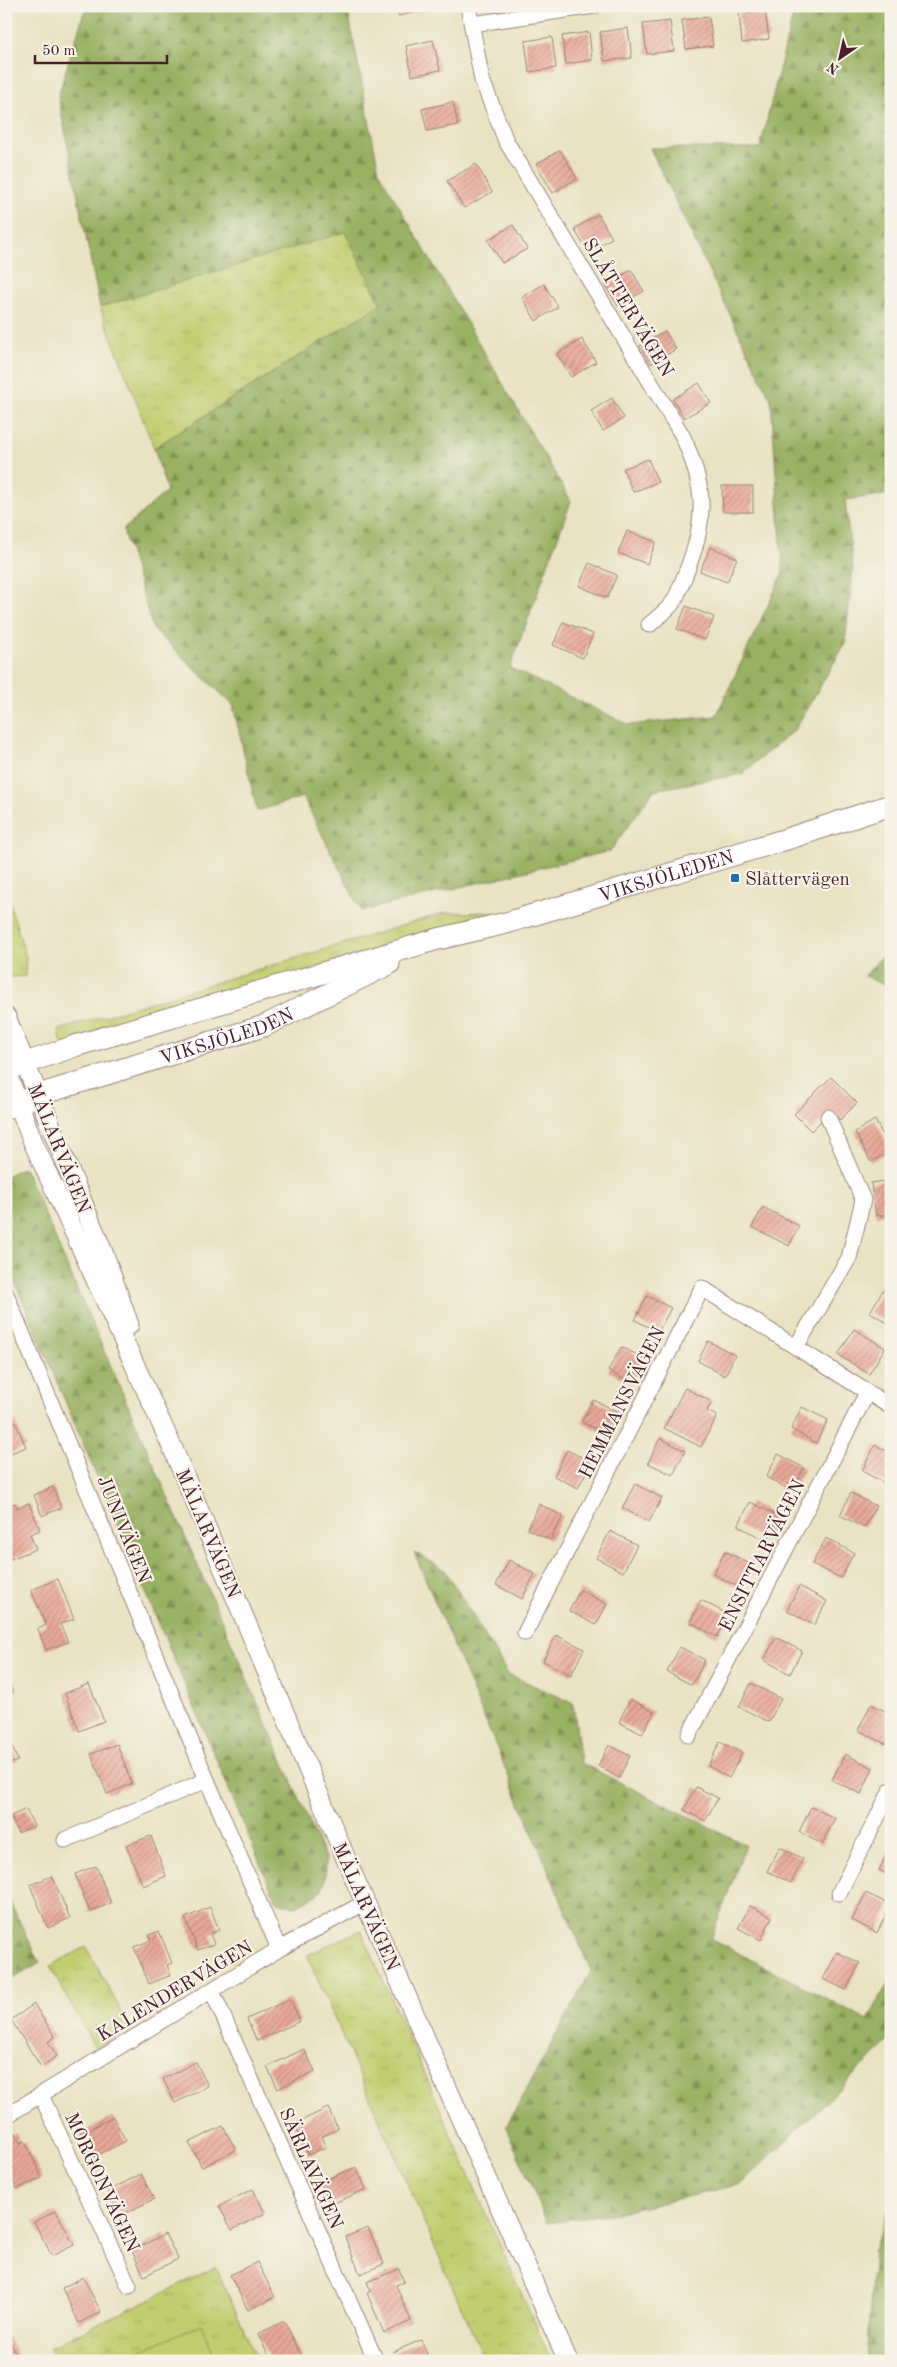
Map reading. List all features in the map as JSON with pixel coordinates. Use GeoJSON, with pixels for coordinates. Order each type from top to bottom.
{"type":"FeatureCollection","features":[{"type":"Feature","properties":{"kind":"main road","name":"VIKSJÖLEDEN"},"geometry":{"type":"LineString","coordinates":[[12,1068],[438,939],[515,921],[787,839],[891,804]]}},
{"type":"Feature","properties":{"kind":"main road","name":"VIKSJÖLEDEN"},"geometry":{"type":"LineString","coordinates":[[21,1102],[264,1026],[438,939]]}},
{"type":"Feature","properties":{"kind":"street","name":"SLÅTTERVÄGEN"},"geometry":{"type":"LineString","coordinates":[[468,6],[482,80],[506,141],[682,434],[696,464],[701,490],[701,513],[697,545],[673,602],[649,626]]}},
{"type":"Feature","properties":{"kind":"street"},"geometry":{"type":"LineString","coordinates":[[472,24],[594,6]]}},
{"type":"Feature","properties":{"kind":"street","name":"MÄLARVÄGEN"},"geometry":{"type":"LineString","coordinates":[[6,1017],[12,1068],[21,1102],[105,1257],[173,1449],[366,1902],[568,2361]]}},
{"type":"Feature","properties":{"kind":"street"},"geometry":{"type":"LineString","coordinates":[[796,1347],[849,1258],[863,1200],[828,1117]]}},
{"type":"Feature","properties":{"kind":"street","name":"HEMMANSVÄGEN"},"geometry":{"type":"LineString","coordinates":[[525,1633],[702,1288],[891,1408]]}},
{"type":"Feature","properties":{"kind":"street","name":"JUNIVÄGEN"},"geometry":{"type":"LineString","coordinates":[[6,1294],[279,1949]]}},
{"type":"Feature","properties":{"kind":"street","name":"ENSITTARVÄGEN"},"geometry":{"type":"LineString","coordinates":[[689,1735],[867,1393]]}},
{"type":"Feature","properties":{"kind":"street"},"geometry":{"type":"LineString","coordinates":[[65,1840],[207,1780]]}},
{"type":"Feature","properties":{"kind":"street"},"geometry":{"type":"LineString","coordinates":[[838,1892],[891,1790]]}},
{"type":"Feature","properties":{"kind":"street","name":"KALENDERVÄGEN"},"geometry":{"type":"LineString","coordinates":[[6,2116],[279,1949],[366,1902]]}},
{"type":"Feature","properties":{"kind":"street","name":"SÄRLAVÄGEN"},"geometry":{"type":"LineString","coordinates":[[212,1990],[376,2361]]}},
{"type":"Feature","properties":{"kind":"street","name":"MORGONVÄGEN"},"geometry":{"type":"LineString","coordinates":[[41,2095],[129,2286]]}},
{"type":"Feature","properties":{"kind":"green space"},"geometry":{"type":"Polygon","coordinates":[[[86,6],[347,6],[379,172],[571,501],[510,668],[629,725],[716,716],[783,573],[771,400],[650,148],[760,148],[795,6],[891,6],[891,494],[845,500],[853,569],[845,644],[795,729],[742,774],[654,790],[610,851],[361,911],[303,797],[257,811],[233,705],[153,629],[123,530],[167,491],[154,448],[381,304],[345,232],[100,307],[58,96],[86,6]]]}},
{"type":"Feature","properties":{"kind":"green space"},"geometry":{"type":"Polygon","coordinates":[[[345,231],[381,304],[154,448],[100,307],[345,231]]]}},
{"type":"Feature","properties":{"kind":"green space"},"geometry":{"type":"Polygon","coordinates":[[[6,892],[26,957],[25,976],[11,977],[6,967],[6,892]]]}},
{"type":"Feature","properties":{"kind":"green space"},"geometry":{"type":"Polygon","coordinates":[[[494,912],[69,1046],[61,1042],[59,1030],[444,913],[494,912]]]}},
{"type":"Feature","properties":{"kind":"green space"},"geometry":{"type":"Polygon","coordinates":[[[891,945],[891,989],[865,976],[891,945]]]}},
{"type":"Feature","properties":{"kind":"green space"},"geometry":{"type":"Polygon","coordinates":[[[24,1167],[326,1860],[324,1885],[321,1890],[294,1907],[276,1901],[6,1261],[6,1176],[24,1167]]]}},
{"type":"Feature","properties":{"kind":"green space"},"geometry":{"type":"Polygon","coordinates":[[[414,1552],[445,1570],[508,1674],[573,1703],[581,1763],[746,1845],[711,1939],[868,2020],[891,1978],[891,2039],[741,2184],[623,2212],[547,2222],[506,2127],[591,1971],[414,1552]]]}},
{"type":"Feature","properties":{"kind":"green space"},"geometry":{"type":"Polygon","coordinates":[[[6,1894],[40,1963],[6,1983],[6,1894]]]}},
{"type":"Feature","properties":{"kind":"green space"},"geometry":{"type":"Polygon","coordinates":[[[361,1930],[551,2361],[485,2361],[307,1955],[361,1930]]]}},
{"type":"Feature","properties":{"kind":"green space"},"geometry":{"type":"Polygon","coordinates":[[[86,1947],[131,2029],[95,2048],[50,1966],[86,1947]]]}},
{"type":"Feature","properties":{"kind":"green space"},"geometry":{"type":"Polygon","coordinates":[[[891,2203],[891,2361],[866,2361],[874,2250],[891,2203]]]}},
{"type":"Feature","properties":{"kind":"green space"},"geometry":{"type":"Polygon","coordinates":[[[216,2267],[258,2361],[55,2361],[49,2348],[216,2267]]]}},
{"type":"Feature","properties":{"kind":"green space"},"geometry":{"type":"Polygon","coordinates":[[[201,2324],[217,2361],[143,2361],[139,2351],[201,2324]]]}},
{"type":"Feature","properties":{"kind":"building"},"geometry":{"type":"Polygon","coordinates":[[[396,6],[426,6],[427,10],[398,16],[396,6]]]}},
{"type":"Feature","properties":{"kind":"building"},"geometry":{"type":"Polygon","coordinates":[[[765,10],[769,39],[742,43],[739,14],[765,10]]]}},
{"type":"Feature","properties":{"kind":"building"},"geometry":{"type":"Polygon","coordinates":[[[709,17],[713,46],[686,49],[682,20],[709,17]]]}},
{"type":"Feature","properties":{"kind":"building"},"geometry":{"type":"Polygon","coordinates":[[[670,21],[674,51],[647,54],[643,24],[670,21]]]}},
{"type":"Feature","properties":{"kind":"building"},"geometry":{"type":"Polygon","coordinates":[[[628,28],[632,58],[604,61],[600,32],[628,28]]]}},
{"type":"Feature","properties":{"kind":"building"},"geometry":{"type":"Polygon","coordinates":[[[589,32],[592,60],[566,64],[562,36],[589,32]]]}},
{"type":"Feature","properties":{"kind":"building"},"geometry":{"type":"Polygon","coordinates":[[[552,37],[556,68],[529,72],[525,41],[552,37]]]}},
{"type":"Feature","properties":{"kind":"building"},"geometry":{"type":"Polygon","coordinates":[[[433,40],[440,70],[412,76],[406,46],[433,40]]]}},
{"type":"Feature","properties":{"kind":"building"},"geometry":{"type":"Polygon","coordinates":[[[453,102],[458,125],[427,131],[422,109],[453,102]]]}},
{"type":"Feature","properties":{"kind":"building"},"geometry":{"type":"Polygon","coordinates":[[[560,150],[577,178],[553,193],[536,164],[560,150]]]}},
{"type":"Feature","properties":{"kind":"building"},"geometry":{"type":"Polygon","coordinates":[[[476,164],[492,192],[464,208],[447,181],[476,164]]]}},
{"type":"Feature","properties":{"kind":"building"},"geometry":{"type":"Polygon","coordinates":[[[598,214],[612,238],[588,252],[574,229],[598,214]]]}},
{"type":"Feature","properties":{"kind":"building"},"geometry":{"type":"Polygon","coordinates":[[[513,225],[527,249],[502,263],[488,240],[513,225]]]}},
{"type":"Feature","properties":{"kind":"building"},"geometry":{"type":"Polygon","coordinates":[[[631,270],[644,291],[618,306],[606,285],[631,270]]]}},
{"type":"Feature","properties":{"kind":"building"},"geometry":{"type":"Polygon","coordinates":[[[544,284],[558,307],[536,321],[522,297],[544,284]]]}},
{"type":"Feature","properties":{"kind":"building"},"geometry":{"type":"Polygon","coordinates":[[[665,331],[676,349],[651,364],[640,346],[665,331]]]}},
{"type":"Feature","properties":{"kind":"building"},"geometry":{"type":"Polygon","coordinates":[[[582,339],[596,362],[571,377],[557,354],[582,339]]]}},
{"type":"Feature","properties":{"kind":"building"},"geometry":{"type":"Polygon","coordinates":[[[699,383],[711,403],[684,418],[673,399],[699,383]]]}},
{"type":"Feature","properties":{"kind":"building"},"geometry":{"type":"Polygon","coordinates":[[[612,398],[624,418],[603,431],[591,411],[612,398]]]}},
{"type":"Feature","properties":{"kind":"building"},"geometry":{"type":"Polygon","coordinates":[[[648,459],[658,482],[633,492],[623,469],[648,459]]]}},
{"type":"Feature","properties":{"kind":"building"},"geometry":{"type":"Polygon","coordinates":[[[722,486],[753,486],[753,512],[723,512],[722,486]]]}},
{"type":"Feature","properties":{"kind":"building"},"geometry":{"type":"Polygon","coordinates":[[[627,531],[656,542],[647,564],[618,553],[627,531]]]}},
{"type":"Feature","properties":{"kind":"building"},"geometry":{"type":"Polygon","coordinates":[[[710,547],[737,558],[727,582],[700,571],[710,547]]]}},
{"type":"Feature","properties":{"kind":"building"},"geometry":{"type":"Polygon","coordinates":[[[589,563],[617,575],[607,598],[579,586],[589,563]]]}},
{"type":"Feature","properties":{"kind":"building"},"geometry":{"type":"Polygon","coordinates":[[[686,606],[714,617],[705,640],[677,629],[686,606]]]}},
{"type":"Feature","properties":{"kind":"building"},"geometry":{"type":"Polygon","coordinates":[[[563,622],[593,634],[583,658],[553,645],[563,622]]]}},
{"type":"Feature","properties":{"kind":"building"},"geometry":{"type":"Polygon","coordinates":[[[831,1077],[857,1103],[840,1120],[831,1111],[811,1131],[794,1114],[831,1077]]]}},
{"type":"Feature","properties":{"kind":"building"},"geometry":{"type":"Polygon","coordinates":[[[875,1120],[891,1151],[871,1162],[855,1132],[875,1120]]]}},
{"type":"Feature","properties":{"kind":"building"},"geometry":{"type":"Polygon","coordinates":[[[891,1180],[891,1214],[876,1216],[871,1183],[891,1180]]]}},
{"type":"Feature","properties":{"kind":"building"},"geometry":{"type":"Polygon","coordinates":[[[763,1207],[799,1226],[789,1246],[752,1227],[763,1207]]]}},
{"type":"Feature","properties":{"kind":"building"},"geometry":{"type":"Polygon","coordinates":[[[883,1290],[891,1294],[891,1325],[870,1312],[883,1290]]]}},
{"type":"Feature","properties":{"kind":"building"},"geometry":{"type":"Polygon","coordinates":[[[647,1296],[671,1308],[658,1332],[635,1320],[647,1296]]]}},
{"type":"Feature","properties":{"kind":"building"},"geometry":{"type":"Polygon","coordinates":[[[854,1329],[885,1348],[869,1374],[838,1355],[854,1329]]]}},
{"type":"Feature","properties":{"kind":"building"},"geometry":{"type":"Polygon","coordinates":[[[708,1341],[735,1355],[725,1376],[698,1361],[708,1341]]]}},
{"type":"Feature","properties":{"kind":"building"},"geometry":{"type":"Polygon","coordinates":[[[621,1347],[644,1358],[631,1383],[608,1371],[621,1347]]]}},
{"type":"Feature","properties":{"kind":"building"},"geometry":{"type":"Polygon","coordinates":[[[685,1388],[712,1402],[707,1411],[717,1416],[701,1447],[664,1428],[685,1388]]]}},
{"type":"Feature","properties":{"kind":"building"},"geometry":{"type":"Polygon","coordinates":[[[593,1400],[617,1411],[605,1434],[582,1422],[593,1400]]]}},
{"type":"Feature","properties":{"kind":"building"},"geometry":{"type":"Polygon","coordinates":[[[802,1407],[828,1420],[816,1443],[791,1429],[802,1407]]]}},
{"type":"Feature","properties":{"kind":"building"},"geometry":{"type":"Polygon","coordinates":[[[15,1421],[26,1447],[6,1455],[6,1425],[15,1421]]]}},
{"type":"Feature","properties":{"kind":"building"},"geometry":{"type":"Polygon","coordinates":[[[660,1438],[685,1451],[673,1475],[648,1463],[660,1438]]]}},
{"type":"Feature","properties":{"kind":"building"},"geometry":{"type":"Polygon","coordinates":[[[875,1445],[891,1453],[891,1479],[888,1485],[862,1471],[875,1445]]]}},
{"type":"Feature","properties":{"kind":"building"},"geometry":{"type":"Polygon","coordinates":[[[567,1450],[591,1462],[578,1488],[554,1476],[567,1450]]]}},
{"type":"Feature","properties":{"kind":"building"},"geometry":{"type":"Polygon","coordinates":[[[778,1454],[804,1468],[792,1491],[766,1477],[778,1454]]]}},
{"type":"Feature","properties":{"kind":"building"},"geometry":{"type":"Polygon","coordinates":[[[635,1484],[662,1498],[649,1522],[622,1508],[635,1484]]]}},
{"type":"Feature","properties":{"kind":"building"},"geometry":{"type":"Polygon","coordinates":[[[53,1487],[61,1508],[42,1516],[34,1495],[53,1487]]]}},
{"type":"Feature","properties":{"kind":"building"},"geometry":{"type":"Polygon","coordinates":[[[851,1493],[876,1506],[864,1528],[840,1515],[851,1493]]]}},
{"type":"Feature","properties":{"kind":"building"},"geometry":{"type":"Polygon","coordinates":[[[750,1502],[779,1516],[767,1541],[738,1526],[750,1502]]]}},
{"type":"Feature","properties":{"kind":"building"},"geometry":{"type":"Polygon","coordinates":[[[15,1503],[17,1508],[29,1503],[40,1530],[30,1534],[36,1549],[8,1560],[6,1506],[15,1503]]]}},
{"type":"Feature","properties":{"kind":"building"},"geometry":{"type":"Polygon","coordinates":[[[539,1504],[563,1516],[550,1540],[527,1529],[539,1504]]]}},
{"type":"Feature","properties":{"kind":"building"},"geometry":{"type":"Polygon","coordinates":[[[610,1531],[637,1545],[623,1572],[596,1558],[610,1531]]]}},
{"type":"Feature","properties":{"kind":"building"},"geometry":{"type":"Polygon","coordinates":[[[826,1538],[854,1553],[841,1578],[812,1564],[826,1538]]]}},
{"type":"Feature","properties":{"kind":"building"},"geometry":{"type":"Polygon","coordinates":[[[725,1551],[754,1566],[742,1589],[713,1574],[725,1551]]]}},
{"type":"Feature","properties":{"kind":"building"},"geometry":{"type":"Polygon","coordinates":[[[509,1560],[535,1574],[522,1599],[496,1585],[509,1560]]]}},
{"type":"Feature","properties":{"kind":"building"},"geometry":{"type":"Polygon","coordinates":[[[58,1579],[74,1619],[60,1624],[68,1642],[46,1650],[38,1629],[46,1625],[31,1590],[58,1579]]]}},
{"type":"Feature","properties":{"kind":"building"},"geometry":{"type":"Polygon","coordinates":[[[799,1586],[827,1601],[814,1625],[787,1610],[799,1586]]]}},
{"type":"Feature","properties":{"kind":"building"},"geometry":{"type":"Polygon","coordinates":[[[580,1590],[607,1604],[596,1625],[569,1611],[580,1590]]]}},
{"type":"Feature","properties":{"kind":"building"},"geometry":{"type":"Polygon","coordinates":[[[701,1600],[729,1615],[717,1637],[690,1622],[701,1600]]]}},
{"type":"Feature","properties":{"kind":"building"},"geometry":{"type":"Polygon","coordinates":[[[556,1635],[584,1649],[571,1675],[543,1661],[556,1635]]]}},
{"type":"Feature","properties":{"kind":"building"},"geometry":{"type":"Polygon","coordinates":[[[776,1637],[802,1651],[790,1674],[764,1660],[776,1637]]]}},
{"type":"Feature","properties":{"kind":"building"},"geometry":{"type":"Polygon","coordinates":[[[680,1647],[705,1660],[692,1685],[667,1672],[680,1647]]]}},
{"type":"Feature","properties":{"kind":"building"},"geometry":{"type":"Polygon","coordinates":[[[6,1675],[13,1693],[6,1695],[6,1675]]]}},
{"type":"Feature","properties":{"kind":"building"},"geometry":{"type":"Polygon","coordinates":[[[751,1683],[781,1699],[769,1722],[739,1707],[751,1683]]]}},
{"type":"Feature","properties":{"kind":"building"},"geometry":{"type":"Polygon","coordinates":[[[89,1684],[104,1721],[79,1731],[65,1693],[89,1684]]]}},
{"type":"Feature","properties":{"kind":"building"},"geometry":{"type":"Polygon","coordinates":[[[630,1699],[654,1712],[642,1734],[619,1722],[630,1699]]]}},
{"type":"Feature","properties":{"kind":"building"},"geometry":{"type":"Polygon","coordinates":[[[871,1704],[891,1714],[891,1736],[886,1744],[858,1730],[871,1704]]]}},
{"type":"Feature","properties":{"kind":"building"},"geometry":{"type":"Polygon","coordinates":[[[6,1732],[18,1761],[6,1765],[6,1732]]]}},
{"type":"Feature","properties":{"kind":"building"},"geometry":{"type":"Polygon","coordinates":[[[720,1742],[742,1753],[729,1778],[708,1766],[720,1742]]]}},
{"type":"Feature","properties":{"kind":"building"},"geometry":{"type":"Polygon","coordinates":[[[117,1744],[132,1784],[107,1794],[91,1754],[117,1744]]]}},
{"type":"Feature","properties":{"kind":"building"},"geometry":{"type":"Polygon","coordinates":[[[609,1745],[630,1756],[619,1778],[598,1766],[609,1745]]]}},
{"type":"Feature","properties":{"kind":"building"},"geometry":{"type":"Polygon","coordinates":[[[845,1754],[873,1768],[861,1794],[832,1780],[845,1754]]]}},
{"type":"Feature","properties":{"kind":"building"},"geometry":{"type":"Polygon","coordinates":[[[696,1787],[718,1798],[705,1821],[684,1810],[696,1787]]]}},
{"type":"Feature","properties":{"kind":"building"},"geometry":{"type":"Polygon","coordinates":[[[811,1807],[835,1818],[822,1844],[799,1832],[811,1807]]]}},
{"type":"Feature","properties":{"kind":"building"},"geometry":{"type":"Polygon","coordinates":[[[26,1809],[34,1826],[18,1833],[11,1816],[26,1809]]]}},
{"type":"Feature","properties":{"kind":"building"},"geometry":{"type":"Polygon","coordinates":[[[151,1836],[166,1876],[143,1886],[126,1845],[151,1836]]]}},
{"type":"Feature","properties":{"kind":"building"},"geometry":{"type":"Polygon","coordinates":[[[891,1846],[891,1876],[879,1870],[891,1846]]]}},
{"type":"Feature","properties":{"kind":"building"},"geometry":{"type":"Polygon","coordinates":[[[780,1847],[803,1859],[791,1883],[767,1871],[780,1847]]]}},
{"type":"Feature","properties":{"kind":"building"},"geometry":{"type":"Polygon","coordinates":[[[96,1866],[111,1903],[90,1912],[75,1874],[96,1866]]]}},
{"type":"Feature","properties":{"kind":"building"},"geometry":{"type":"Polygon","coordinates":[[[52,1876],[70,1918],[48,1928],[30,1885],[52,1876]]]}},
{"type":"Feature","properties":{"kind":"building"},"geometry":{"type":"Polygon","coordinates":[[[866,1893],[891,1905],[877,1933],[852,1920],[866,1893]]]}},
{"type":"Feature","properties":{"kind":"building"},"geometry":{"type":"Polygon","coordinates":[[[750,1906],[772,1917],[761,1940],[738,1928],[750,1906]]]}},
{"type":"Feature","properties":{"kind":"building"},"geometry":{"type":"Polygon","coordinates":[[[210,1907],[219,1930],[210,1934],[214,1944],[198,1950],[185,1918],[210,1907]]]}},
{"type":"Feature","properties":{"kind":"building"},"geometry":{"type":"Polygon","coordinates":[[[159,1931],[172,1963],[167,1965],[171,1975],[149,1984],[134,1947],[151,1940],[149,1935],[159,1931]]]}},
{"type":"Feature","properties":{"kind":"building"},"geometry":{"type":"Polygon","coordinates":[[[837,1952],[860,1963],[846,1990],[823,1979],[837,1952]]]}},
{"type":"Feature","properties":{"kind":"building"},"geometry":{"type":"Polygon","coordinates":[[[290,1999],[300,2021],[257,2041],[247,2019],[290,1999]]]}},
{"type":"Feature","properties":{"kind":"building"},"geometry":{"type":"Polygon","coordinates":[[[34,2004],[55,2037],[48,2042],[57,2056],[41,2067],[11,2020],[34,2004]]]}},
{"type":"Feature","properties":{"kind":"building"},"geometry":{"type":"Polygon","coordinates":[[[304,2049],[315,2071],[278,2089],[267,2067],[304,2049]]]}},
{"type":"Feature","properties":{"kind":"building"},"geometry":{"type":"Polygon","coordinates":[[[196,2062],[208,2086],[175,2103],[163,2079],[196,2062]]]}},
{"type":"Feature","properties":{"kind":"building"},"geometry":{"type":"Polygon","coordinates":[[[328,2108],[338,2129],[321,2137],[326,2147],[308,2155],[294,2124],[328,2108]]]}},
{"type":"Feature","properties":{"kind":"building"},"geometry":{"type":"Polygon","coordinates":[[[113,2117],[126,2141],[92,2158],[80,2134],[113,2117]]]}},
{"type":"Feature","properties":{"kind":"building"},"geometry":{"type":"Polygon","coordinates":[[[223,2126],[236,2150],[202,2167],[189,2143],[223,2126]]]}},
{"type":"Feature","properties":{"kind":"building"},"geometry":{"type":"Polygon","coordinates":[[[16,2133],[20,2143],[25,2141],[42,2178],[17,2189],[6,2165],[6,2137],[16,2133]]]}},
{"type":"Feature","properties":{"kind":"building"},"geometry":{"type":"Polygon","coordinates":[[[356,2167],[366,2189],[330,2205],[320,2182],[356,2167]]]}},
{"type":"Feature","properties":{"kind":"building"},"geometry":{"type":"Polygon","coordinates":[[[141,2174],[154,2199],[120,2216],[108,2191],[141,2174]]]}},
{"type":"Feature","properties":{"kind":"building"},"geometry":{"type":"Polygon","coordinates":[[[253,2189],[265,2213],[232,2230],[219,2206],[253,2189]]]}},
{"type":"Feature","properties":{"kind":"building"},"geometry":{"type":"Polygon","coordinates":[[[56,2211],[74,2245],[52,2256],[34,2222],[56,2211]]]}},
{"type":"Feature","properties":{"kind":"building"},"geometry":{"type":"Polygon","coordinates":[[[368,2228],[384,2264],[360,2274],[345,2237],[368,2228]]]}},
{"type":"Feature","properties":{"kind":"building"},"geometry":{"type":"Polygon","coordinates":[[[165,2234],[178,2259],[144,2276],[132,2251],[165,2234]]]}},
{"type":"Feature","properties":{"kind":"building"},"geometry":{"type":"Polygon","coordinates":[[[257,2262],[275,2297],[248,2310],[230,2275],[257,2262]]]}},
{"type":"Feature","properties":{"kind":"building"},"geometry":{"type":"Polygon","coordinates":[[[399,2269],[404,2282],[396,2285],[411,2321],[384,2333],[367,2293],[371,2291],[367,2282],[399,2269]]]}},
{"type":"Feature","properties":{"kind":"building"},"geometry":{"type":"Polygon","coordinates":[[[83,2277],[101,2312],[79,2323],[62,2288],[83,2277]]]}},
{"type":"Feature","properties":{"kind":"building"},"geometry":{"type":"Polygon","coordinates":[[[284,2321],[302,2356],[293,2361],[271,2361],[258,2334],[284,2321]]]}},
{"type":"Feature","properties":{"kind":"building"},"geometry":{"type":"Polygon","coordinates":[[[6,2335],[17,2355],[6,2361],[6,2335]]]}},
{"type":"Feature","properties":{"kind":"building"},"geometry":{"type":"Polygon","coordinates":[[[421,2340],[430,2361],[396,2361],[393,2352],[421,2340]]]}},
{"type":"Feature","properties":{"kind":"place","name":"Slåttervägen"},"geometry":{"type":"Point","coordinates":[735,878]}}]}
